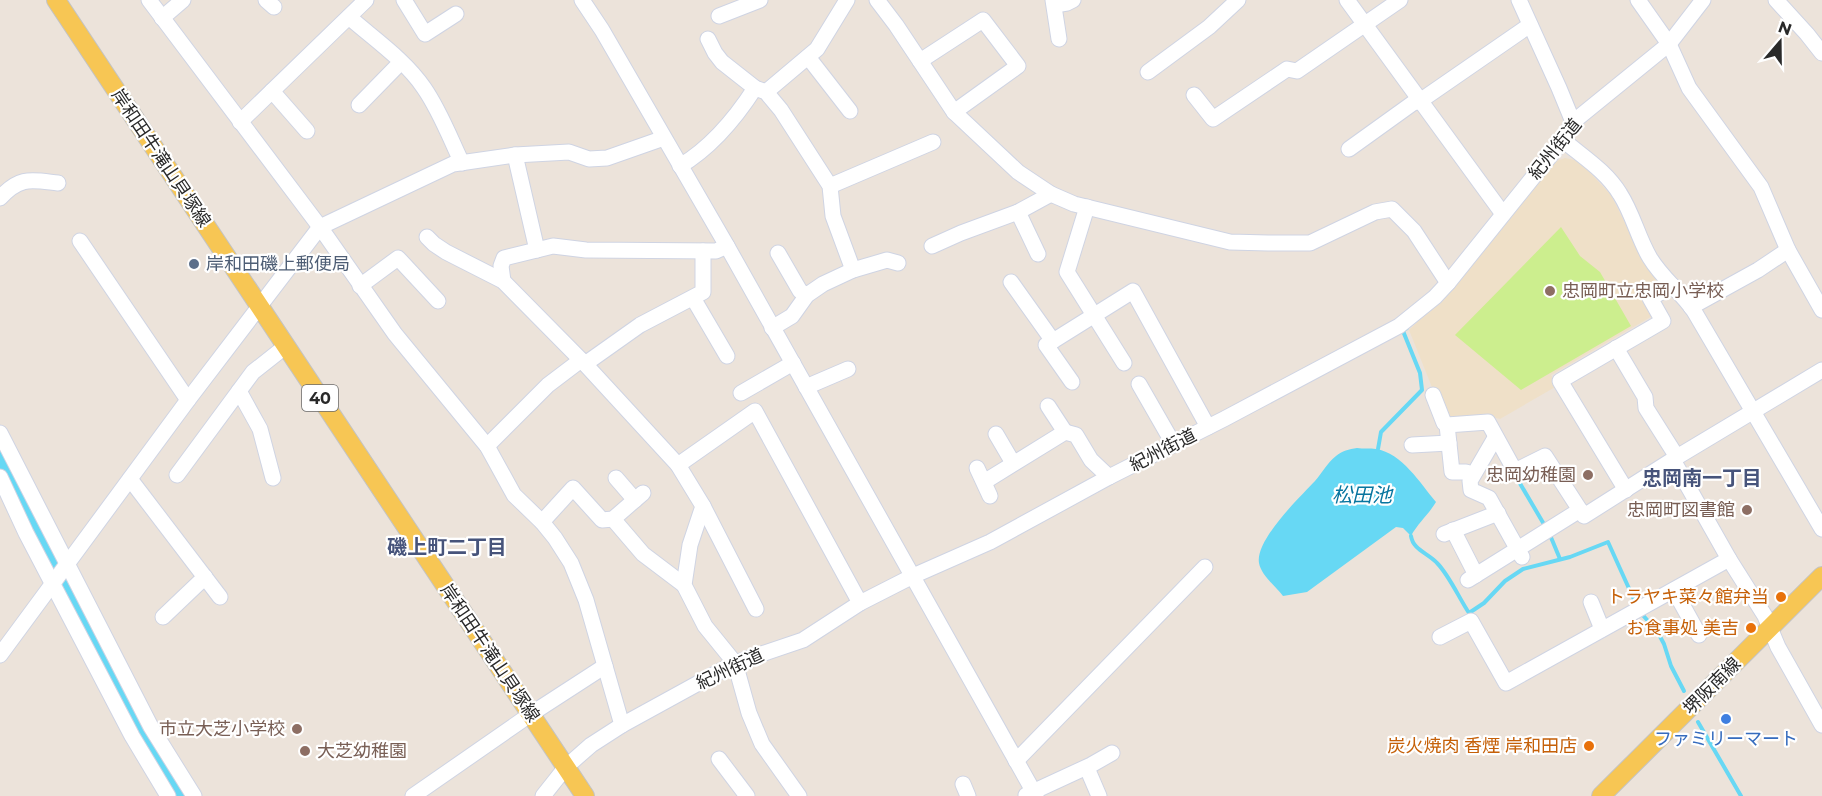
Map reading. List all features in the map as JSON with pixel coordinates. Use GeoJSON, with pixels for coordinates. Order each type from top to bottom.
{"type":"FeatureCollection","features":[{"type":"Feature","properties":{"kind":"main road","name":"岸和田牛滝山貝塚線"},"geometry":{"type":"LineString","coordinates":[[56,0],[585,796]]}},
{"type":"Feature","properties":{"kind":"main road","name":"堺阪南線"},"geometry":{"type":"LineString","coordinates":[[1601,796],[1822,576]]}},
{"type":"Feature","properties":{"kind":"street"},"geometry":{"type":"LineString","coordinates":[[149,0],[320,227],[395,334],[487,446],[514,495],[555,538],[571,563],[586,600],[622,725]]}},
{"type":"Feature","properties":{"kind":"street"},"geometry":{"type":"LineString","coordinates":[[162,18],[183,0]]}},
{"type":"Feature","properties":{"kind":"street"},"geometry":{"type":"LineString","coordinates":[[240,122],[366,0]]}},
{"type":"Feature","properties":{"kind":"street"},"geometry":{"type":"LineString","coordinates":[[404,0],[425,34],[456,14]]}},
{"type":"Feature","properties":{"kind":"street"},"geometry":{"type":"LineString","coordinates":[[582,0],[602,30],[727,246],[1016,760],[1031,794],[1112,753]]}},
{"type":"Feature","properties":{"kind":"street"},"geometry":{"type":"LineString","coordinates":[[719,16],[759,0]]}},
{"type":"Feature","properties":{"kind":"street"},"geometry":{"type":"LineString","coordinates":[[680,166],[695,156],[728,126],[761,90],[817,49],[847,0]]}},
{"type":"Feature","properties":{"kind":"street"},"geometry":{"type":"LineString","coordinates":[[877,0],[897,25],[954,112],[1018,172],[1051,194],[1087,207],[1230,242],[1310,243],[1375,212],[1392,209],[1414,231],[1448,283]]}},
{"type":"Feature","properties":{"kind":"street"},"geometry":{"type":"LineString","coordinates":[[1059,39],[1054,2],[1067,3],[1073,0]]}},
{"type":"Feature","properties":{"kind":"street"},"geometry":{"type":"LineString","coordinates":[[1148,72],[1209,27],[1238,0]]}},
{"type":"Feature","properties":{"kind":"street"},"geometry":{"type":"LineString","coordinates":[[1347,0],[1503,214]]}},
{"type":"Feature","properties":{"kind":"street"},"geometry":{"type":"LineString","coordinates":[[1194,95],[1214,119],[1287,69],[1297,71],[1400,0]]}},
{"type":"Feature","properties":{"kind":"street"},"geometry":{"type":"LineString","coordinates":[[1519,0],[1572,122]]}},
{"type":"Feature","properties":{"kind":"street"},"geometry":{"type":"LineString","coordinates":[[1638,0],[1669,44],[1689,88],[1761,187],[1788,250],[1822,310]]}},
{"type":"Feature","properties":{"kind":"street","name":"紀州街道"},"geometry":{"type":"LineString","coordinates":[[543,796],[566,767],[591,745],[622,725],[735,663],[803,640],[860,603],[912,576],[990,542],[1109,477],[1399,326],[1435,297],[1448,283],[1563,140],[1572,122],[1669,44],[1703,0]]}},
{"type":"Feature","properties":{"kind":"street"},"geometry":{"type":"LineString","coordinates":[[1776,0],[1822,53]]}},
{"type":"Feature","properties":{"kind":"street"},"geometry":{"type":"LineString","coordinates":[[349,16],[423,86],[462,163]]}},
{"type":"Feature","properties":{"kind":"street"},"geometry":{"type":"LineString","coordinates":[[920,61],[983,20],[1018,66],[954,112]]}},
{"type":"Feature","properties":{"kind":"street"},"geometry":{"type":"LineString","coordinates":[[1349,149],[1530,25]]}},
{"type":"Feature","properties":{"kind":"street"},"geometry":{"type":"LineString","coordinates":[[708,39],[723,62],[761,90],[781,110],[830,186],[833,216],[853,270]]}},
{"type":"Feature","properties":{"kind":"street"},"geometry":{"type":"LineString","coordinates":[[808,57],[850,111]]}},
{"type":"Feature","properties":{"kind":"street"},"geometry":{"type":"LineString","coordinates":[[359,105],[400,63]]}},
{"type":"Feature","properties":{"kind":"street"},"geometry":{"type":"LineString","coordinates":[[272,91],[307,131]]}},
{"type":"Feature","properties":{"kind":"street"},"geometry":{"type":"LineString","coordinates":[[3,644],[60,575],[188,400],[320,227],[432,174],[462,163],[515,155],[569,152],[589,159],[607,158],[664,138]]}},
{"type":"Feature","properties":{"kind":"street"},"geometry":{"type":"LineString","coordinates":[[1563,140],[1600,170],[1619,193],[1648,255],[1660,273],[1691,307],[1822,529]]}},
{"type":"Feature","properties":{"kind":"street"},"geometry":{"type":"LineString","coordinates":[[830,186],[933,142]]}},
{"type":"Feature","properties":{"kind":"street"},"geometry":{"type":"LineString","coordinates":[[515,155],[537,250]]}},
{"type":"Feature","properties":{"kind":"street"},"geometry":{"type":"LineString","coordinates":[[0,198],[10,187],[26,180],[58,183]]}},
{"type":"Feature","properties":{"kind":"street"},"geometry":{"type":"LineString","coordinates":[[932,246],[1018,212],[1051,194]]}},
{"type":"Feature","properties":{"kind":"street"},"geometry":{"type":"LineString","coordinates":[[1087,207],[1067,272],[1124,363]]}},
{"type":"Feature","properties":{"kind":"street"},"geometry":{"type":"LineString","coordinates":[[1018,212],[1038,254]]}},
{"type":"Feature","properties":{"kind":"street"},"geometry":{"type":"LineString","coordinates":[[427,237],[446,252],[503,281],[583,362],[678,465],[703,506],[756,609]]}},
{"type":"Feature","properties":{"kind":"street"},"geometry":{"type":"LineString","coordinates":[[80,241],[188,400]]}},
{"type":"Feature","properties":{"kind":"street"},"geometry":{"type":"LineString","coordinates":[[503,281],[501,267],[504,258],[553,246],[586,250],[716,251],[727,246]]}},
{"type":"Feature","properties":{"kind":"street"},"geometry":{"type":"LineString","coordinates":[[1691,307],[1758,270],[1788,250]]}},
{"type":"Feature","properties":{"kind":"street"},"geometry":{"type":"LineString","coordinates":[[487,446],[548,386],[640,325],[703,292],[703,251]]}},
{"type":"Feature","properties":{"kind":"street"},"geometry":{"type":"LineString","coordinates":[[778,253],[800,291],[807,294]]}},
{"type":"Feature","properties":{"kind":"street"},"geometry":{"type":"LineString","coordinates":[[360,286],[398,258],[438,301]]}},
{"type":"Feature","properties":{"kind":"street"},"geometry":{"type":"LineString","coordinates":[[772,328],[792,316],[807,294],[823,284],[853,270],[887,260],[898,263]]}},
{"type":"Feature","properties":{"kind":"street"},"geometry":{"type":"LineString","coordinates":[[1011,282],[1053,341]]}},
{"type":"Feature","properties":{"kind":"street"},"geometry":{"type":"LineString","coordinates":[[1626,490],[1560,381],[1663,321],[1650,298],[1673,286]]}},
{"type":"Feature","properties":{"kind":"street"},"geometry":{"type":"LineString","coordinates":[[1072,382],[1047,345],[1133,291],[1208,427]]}},
{"type":"Feature","properties":{"kind":"street"},"geometry":{"type":"LineString","coordinates":[[693,297],[727,356]]}},
{"type":"Feature","properties":{"kind":"street"},"geometry":{"type":"LineString","coordinates":[[177,475],[253,372],[286,346]]}},
{"type":"Feature","properties":{"kind":"street"},"geometry":{"type":"LineString","coordinates":[[1616,348],[1645,397],[1646,408],[1729,559],[1765,616],[1769,629],[1822,725]]}},
{"type":"Feature","properties":{"kind":"street"},"geometry":{"type":"LineString","coordinates":[[741,393],[793,363]]}},
{"type":"Feature","properties":{"kind":"street"},"geometry":{"type":"LineString","coordinates":[[806,387],[848,369]]}},
{"type":"Feature","properties":{"kind":"street"},"geometry":{"type":"LineString","coordinates":[[1447,425],[1488,422],[1515,471],[1545,456],[1584,516],[1822,370]]}},
{"type":"Feature","properties":{"kind":"street"},"geometry":{"type":"LineString","coordinates":[[1139,384],[1174,444]]}},
{"type":"Feature","properties":{"kind":"street"},"geometry":{"type":"LineString","coordinates":[[238,391],[260,429],[273,478]]}},
{"type":"Feature","properties":{"kind":"street"},"geometry":{"type":"LineString","coordinates":[[1433,395],[1444,423],[1447,425],[1452,472],[1466,472],[1473,475]]}},
{"type":"Feature","properties":{"kind":"street"},"geometry":{"type":"LineString","coordinates":[[1048,406],[1065,432],[1076,435],[1091,460],[1109,477]]}},
{"type":"Feature","properties":{"kind":"street"},"geometry":{"type":"LineString","coordinates":[[678,465],[755,411],[860,603]]}},
{"type":"Feature","properties":{"kind":"street"},"geometry":{"type":"LineString","coordinates":[[984,482],[1065,432]]}},
{"type":"Feature","properties":{"kind":"street"},"geometry":{"type":"LineString","coordinates":[[0,433],[132,736],[162,793]]}},
{"type":"Feature","properties":{"kind":"street"},"geometry":{"type":"LineString","coordinates":[[996,434],[1013,463]]}},
{"type":"Feature","properties":{"kind":"street"},"geometry":{"type":"LineString","coordinates":[[1495,438],[1470,481],[1471,490],[1489,498],[1520,554]]}},
{"type":"Feature","properties":{"kind":"street"},"geometry":{"type":"LineString","coordinates":[[1412,445],[1449,443]]}},
{"type":"Feature","properties":{"kind":"street"},"geometry":{"type":"LineString","coordinates":[[0,477],[26,533],[60,575],[194,796]]}},
{"type":"Feature","properties":{"kind":"street"},"geometry":{"type":"LineString","coordinates":[[542,522],[573,488],[602,520],[613,519],[639,496],[616,478]]}},
{"type":"Feature","properties":{"kind":"street"},"geometry":{"type":"LineString","coordinates":[[130,479],[220,597]]}},
{"type":"Feature","properties":{"kind":"street"},"geometry":{"type":"LineString","coordinates":[[684,585],[690,546],[703,506]]}},
{"type":"Feature","properties":{"kind":"street"},"geometry":{"type":"LineString","coordinates":[[1498,513],[1448,532],[1472,578],[1520,554],[1580,510]]}},
{"type":"Feature","properties":{"kind":"street"},"geometry":{"type":"LineString","coordinates":[[613,519],[643,554],[684,585],[705,626],[735,663],[749,713],[762,744],[796,795]]}},
{"type":"Feature","properties":{"kind":"street"},"geometry":{"type":"LineString","coordinates":[[1440,637],[1471,621],[1506,683],[1729,559]]}},
{"type":"Feature","properties":{"kind":"street"},"geometry":{"type":"LineString","coordinates":[[1016,760],[1205,567]]}},
{"type":"Feature","properties":{"kind":"street"},"geometry":{"type":"LineString","coordinates":[[163,617],[205,577]]}},
{"type":"Feature","properties":{"kind":"street"},"geometry":{"type":"LineString","coordinates":[[1674,590],[1699,635]]}},
{"type":"Feature","properties":{"kind":"street"},"geometry":{"type":"LineString","coordinates":[[1591,602],[1602,629]]}},
{"type":"Feature","properties":{"kind":"street"},"geometry":{"type":"LineString","coordinates":[[412,796],[605,666]]}},
{"type":"Feature","properties":{"kind":"street"},"geometry":{"type":"LineString","coordinates":[[719,759],[747,796]]}},
{"type":"Feature","properties":{"kind":"street"},"geometry":{"type":"LineString","coordinates":[[1086,768],[1099,796]]}},
{"type":"Feature","properties":{"kind":"shaded area","name":"忠岡町立忠岡小学校"},"geometry":{"type":"Polygon","coordinates":[[[1565,158],[1579,161],[1611,195],[1631,235],[1663,286],[1643,296],[1654,315],[1551,375],[1557,386],[1500,419],[1492,417],[1446,422],[1409,330],[1454,287],[1551,163],[1565,158]]]}},
{"type":"Feature","properties":{"kind":"green space"},"geometry":{"type":"Polygon","coordinates":[[[1561,227],[1580,256],[1600,272],[1631,326],[1521,390],[1455,335],[1561,227]]]}},
{"type":"Feature","properties":{"kind":"water","name":"松田池"},"geometry":{"type":"Polygon","coordinates":[[[1357,448],[1376,449],[1394,456],[1410,470],[1436,502],[1411,536],[1403,528],[1396,527],[1307,592],[1283,596],[1260,567],[1260,554],[1264,543],[1280,519],[1327,465],[1338,454],[1357,448]]]}},
{"type":"Feature","properties":{"kind":"waterway"},"geometry":{"type":"LineString","coordinates":[[1378,449],[1381,432],[1422,390],[1420,373],[1403,331],[1407,328]]}},
{"type":"Feature","properties":{"kind":"waterway"},"geometry":{"type":"LineString","coordinates":[[0,457],[82,622],[183,796]]}},
{"type":"Feature","properties":{"kind":"waterway"},"geometry":{"type":"LineString","coordinates":[[1515,475],[1545,526]]}},
{"type":"Feature","properties":{"kind":"waterway"},"geometry":{"type":"LineString","coordinates":[[1550,535],[1560,559]]}},
{"type":"Feature","properties":{"kind":"waterway"},"geometry":{"type":"LineString","coordinates":[[1411,536],[1415,545],[1441,568],[1469,613],[1484,603],[1505,581],[1523,569],[1570,557],[1608,542],[1636,604]]}},
{"type":"Feature","properties":{"kind":"waterway"},"geometry":{"type":"LineString","coordinates":[[1640,612],[1657,631],[1684,691]]}},
{"type":"Feature","properties":{"kind":"waterway"},"geometry":{"type":"LineString","coordinates":[[1698,722],[1741,796]]}},
{"type":"Feature","properties":{"kind":"place","name":"岸和田磯上郵便局"},"geometry":{"type":"Point","coordinates":[194,264]}},
{"type":"Feature","properties":{"kind":"place","name":"忠岡町立忠岡小学校"},"geometry":{"type":"Point","coordinates":[1550,291]}},
{"type":"Feature","properties":{"kind":"place","name":"忠岡幼稚園"},"geometry":{"type":"Point","coordinates":[1588,475]}},
{"type":"Feature","properties":{"kind":"place","name":"忠岡町図書館"},"geometry":{"type":"Point","coordinates":[1747,510]}},
{"type":"Feature","properties":{"kind":"place","name":"トラヤキ菜々館弁当"},"geometry":{"type":"Point","coordinates":[1781,597]}},
{"type":"Feature","properties":{"kind":"place","name":"お食事処 美吉"},"geometry":{"type":"Point","coordinates":[1751,628]}},
{"type":"Feature","properties":{"kind":"place","name":"ファミリーマート"},"geometry":{"type":"Point","coordinates":[1726,719]}},
{"type":"Feature","properties":{"kind":"place","name":"市立大芝小学校"},"geometry":{"type":"Point","coordinates":[297,729]}},
{"type":"Feature","properties":{"kind":"place","name":"炭火焼肉 香煙 岸和田店"},"geometry":{"type":"Point","coordinates":[1589,746]}},
{"type":"Feature","properties":{"kind":"place","name":"大芝幼稚園"},"geometry":{"type":"Point","coordinates":[305,751]}},
{"type":"Feature","properties":{"kind":"district","name":"忠岡南一丁目"},"geometry":{"type":"Point","coordinates":[1702,478]}},
{"type":"Feature","properties":{"kind":"district","name":"磯上町二丁目"},"geometry":{"type":"Point","coordinates":[447,547]}}]}
